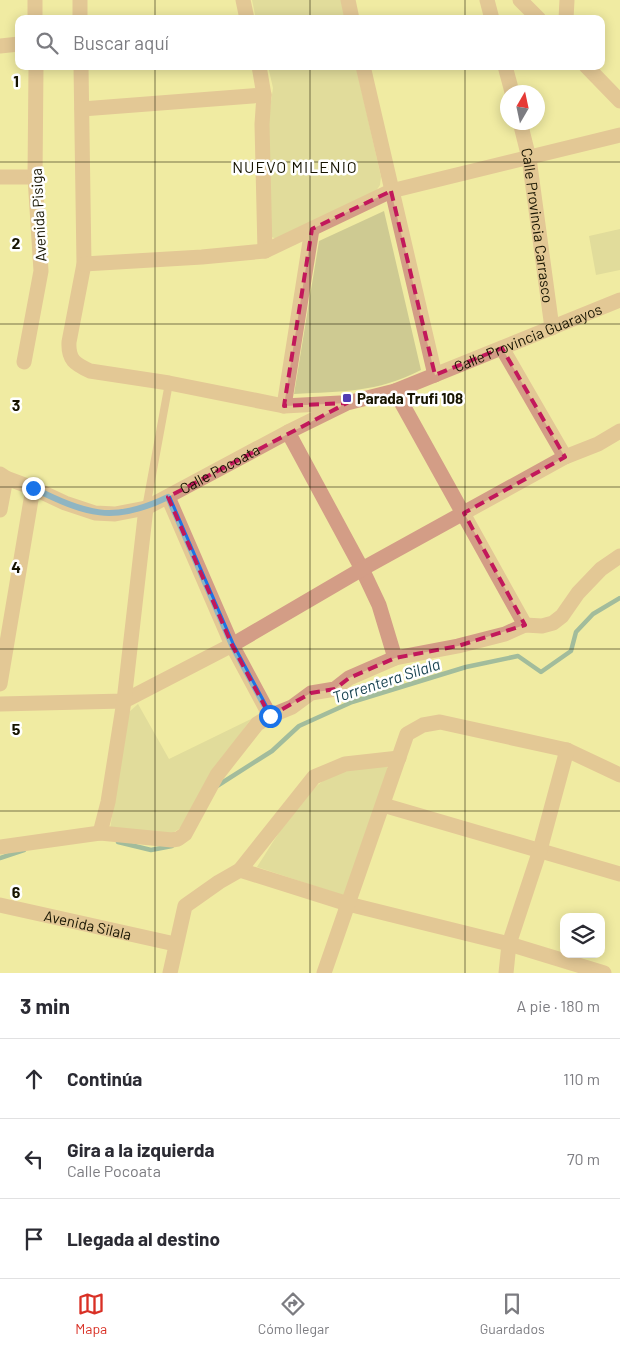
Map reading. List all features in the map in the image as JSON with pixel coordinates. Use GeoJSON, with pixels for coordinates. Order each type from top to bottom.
{"type":"FeatureCollection","features":[{"type":"Feature","properties":{"kind":"street"},"geometry":{"type":"LineString","coordinates":[[35,0],[35,15]]}},
{"type":"Feature","properties":{"kind":"street"},"geometry":{"type":"LineString","coordinates":[[80,0],[80,15]]}},
{"type":"Feature","properties":{"kind":"street"},"geometry":{"type":"LineString","coordinates":[[243,0],[246,15]]}},
{"type":"Feature","properties":{"kind":"street"},"geometry":{"type":"LineString","coordinates":[[348,0],[351,15]]}},
{"type":"Feature","properties":{"kind":"street"},"geometry":{"type":"LineString","coordinates":[[487,0],[491,15]]}},
{"type":"Feature","properties":{"kind":"street"},"geometry":{"type":"LineString","coordinates":[[520,0],[535,15]]}},
{"type":"Feature","properties":{"kind":"street"},"geometry":{"type":"LineString","coordinates":[[566,15],[567,0]]}},
{"type":"Feature","properties":{"kind":"street"},"geometry":{"type":"LineString","coordinates":[[0,46],[15,44]]}},
{"type":"Feature","properties":{"kind":"street","name":"Avenida Pisiga"},"geometry":{"type":"LineString","coordinates":[[24,362],[41,270],[35,177],[36,70]]}},
{"type":"Feature","properties":{"kind":"street"},"geometry":{"type":"LineString","coordinates":[[82,70],[84,264],[69,342],[68,351],[72,359],[79,366],[90,371],[169,383],[284,406],[346,403]]}},
{"type":"Feature","properties":{"kind":"street"},"geometry":{"type":"LineString","coordinates":[[260,70],[264,95],[262,124],[264,252]]}},
{"type":"Feature","properties":{"kind":"street"},"geometry":{"type":"LineString","coordinates":[[364,70],[435,375]]}},
{"type":"Feature","properties":{"kind":"street"},"geometry":{"type":"LineString","coordinates":[[506,70],[510,85]]}},
{"type":"Feature","properties":{"kind":"street"},"geometry":{"type":"LineString","coordinates":[[590,70],[620,101]]}},
{"type":"Feature","properties":{"kind":"street"},"geometry":{"type":"LineString","coordinates":[[82,109],[264,95]]}},
{"type":"Feature","properties":{"kind":"street","name":"Calle Provincia Carrasco"},"geometry":{"type":"LineString","coordinates":[[522,130],[529,158],[552,328]]}},
{"type":"Feature","properties":{"kind":"street"},"geometry":{"type":"LineString","coordinates":[[84,264],[202,258],[264,252],[391,191],[620,135]]}},
{"type":"Feature","properties":{"kind":"street"},"geometry":{"type":"LineString","coordinates":[[0,177],[35,177]]}},
{"type":"Feature","properties":{"kind":"street"},"geometry":{"type":"LineString","coordinates":[[284,406],[312,229]]}},
{"type":"Feature","properties":{"kind":"street","name":"Calle Provincia Guarayos"},"geometry":{"type":"LineString","coordinates":[[435,375],[620,300]]}},
{"type":"Feature","properties":{"kind":"street"},"geometry":{"type":"LineString","coordinates":[[502,348],[565,457]]}},
{"type":"Feature","properties":{"kind":"street","name":"Calle Pocoata"},"geometry":{"type":"LineString","coordinates":[[3,476],[65,503],[95,512],[115,514],[146,508],[346,403],[395,391],[435,375]]}},
{"type":"Feature","properties":{"kind":"street"},"geometry":{"type":"LineString","coordinates":[[395,391],[525,626]]}},
{"type":"Feature","properties":{"kind":"street"},"geometry":{"type":"LineString","coordinates":[[0,704],[124,701],[232,645],[362,569],[565,457],[598,444],[620,431]]}},
{"type":"Feature","properties":{"kind":"street"},"geometry":{"type":"LineString","coordinates":[[288,432],[362,569],[379,605],[395,658]]}},
{"type":"Feature","properties":{"kind":"street"},"geometry":{"type":"LineString","coordinates":[[0,510],[3,476]]}},
{"type":"Feature","properties":{"kind":"street"},"geometry":{"type":"LineString","coordinates":[[0,684],[33,488]]}},
{"type":"Feature","properties":{"kind":"street"},"geometry":{"type":"LineString","coordinates":[[168,497],[232,645],[270,716]]}},
{"type":"Feature","properties":{"kind":"street"},"geometry":{"type":"LineString","coordinates":[[100,833],[108,802],[124,701],[146,508]]}},
{"type":"Feature","properties":{"kind":"street"},"geometry":{"type":"LineString","coordinates":[[0,847],[100,833],[172,840],[178,838],[185,834],[217,775],[257,724],[270,716],[292,707],[311,693],[335,689],[348,678],[395,658],[458,646],[505,634],[525,626],[542,626],[553,623],[562,616],[578,593],[601,569],[620,556]]}},
{"type":"Feature","properties":{"kind":"street"},"geometry":{"type":"LineString","coordinates":[[324,973],[407,734],[423,725],[440,722],[567,750],[620,775]]}},
{"type":"Feature","properties":{"kind":"street"},"geometry":{"type":"LineString","coordinates":[[506,973],[509,944],[540,850],[567,750]]}},
{"type":"Feature","properties":{"kind":"street"},"geometry":{"type":"LineString","coordinates":[[170,973],[185,906],[240,870],[314,777],[345,764],[399,758]]}},
{"type":"Feature","properties":{"kind":"street"},"geometry":{"type":"LineString","coordinates":[[383,805],[620,874]]}},
{"type":"Feature","properties":{"kind":"street"},"geometry":{"type":"LineString","coordinates":[[240,870],[348,904],[509,944],[604,973]]}},
{"type":"Feature","properties":{"kind":"street","name":"Avenida Silala"},"geometry":{"type":"LineString","coordinates":[[0,905],[176,944]]}},
{"type":"Feature","properties":{"kind":"lane"},"geometry":{"type":"LineString","coordinates":[[146,508],[169,383]]}},
{"type":"Feature","properties":{"kind":"highlighted area"},"geometry":{"type":"Polygon","coordinates":[[[391,191],[435,375],[502,348],[565,457],[464,513],[525,625],[458,646],[395,658],[349,678],[335,689],[311,693],[270,716],[232,645],[168,497],[347,403],[284,406],[312,229],[391,191]]]}},
{"type":"Feature","properties":{"kind":"shaded area"},"geometry":{"type":"Polygon","coordinates":[[[252,0],[341,0],[344,15],[255,15],[252,0]]]}},
{"type":"Feature","properties":{"kind":"shaded area"},"geometry":{"type":"Polygon","coordinates":[[[269,70],[357,70],[381,177],[380,185],[376,191],[276,239],[270,236],[267,129],[273,88],[269,70]]]}},
{"type":"Feature","properties":{"kind":"shaded area"},"geometry":{"type":"Polygon","coordinates":[[[384,211],[421,370],[405,378],[374,387],[294,394],[319,241],[384,211]]]}},
{"type":"Feature","properties":{"kind":"shaded area"},"geometry":{"type":"Polygon","coordinates":[[[620,229],[620,270],[596,275],[589,236],[620,229]]]}},
{"type":"Feature","properties":{"kind":"shaded area"},"geometry":{"type":"Polygon","coordinates":[[[138,704],[169,759],[251,719],[208,778],[182,827],[171,834],[110,829],[129,712],[138,704]]]}},
{"type":"Feature","properties":{"kind":"shaded area"},"geometry":{"type":"Polygon","coordinates":[[[386,766],[390,771],[345,896],[257,867],[294,811],[317,786],[330,776],[343,770],[386,766]]]}},
{"type":"Feature","properties":{"kind":"waterway","name":"Torrentera Silala"},"geometry":{"type":"LineString","coordinates":[[217,786],[272,751],[299,726],[352,702],[466,667],[518,656],[541,672],[571,651],[576,632],[593,614],[620,598]]}},
{"type":"Feature","properties":{"kind":"waterway","name":"Torrentera Silala"},"geometry":{"type":"LineString","coordinates":[[118,842],[151,850],[172,846]]}},
{"type":"Feature","properties":{"kind":"waterway","name":"Torrentera Silala"},"geometry":{"type":"LineString","coordinates":[[0,858],[24,850]]}},
{"type":"Feature","properties":{"kind":"place","name":"Parada Trufi 108"},"geometry":{"type":"Point","coordinates":[347,398]}},
{"type":"Feature","properties":{"kind":"district","name":"NUEVO MILENIO"},"geometry":{"type":"Point","coordinates":[295,166]}},
{"type":"Feature","properties":{"kind":"route"},"geometry":{"type":"LineString","coordinates":[[33,488],[65,503],[95,512],[115,514],[146,508],[168,497],[232,645],[270,716]]}}]}
